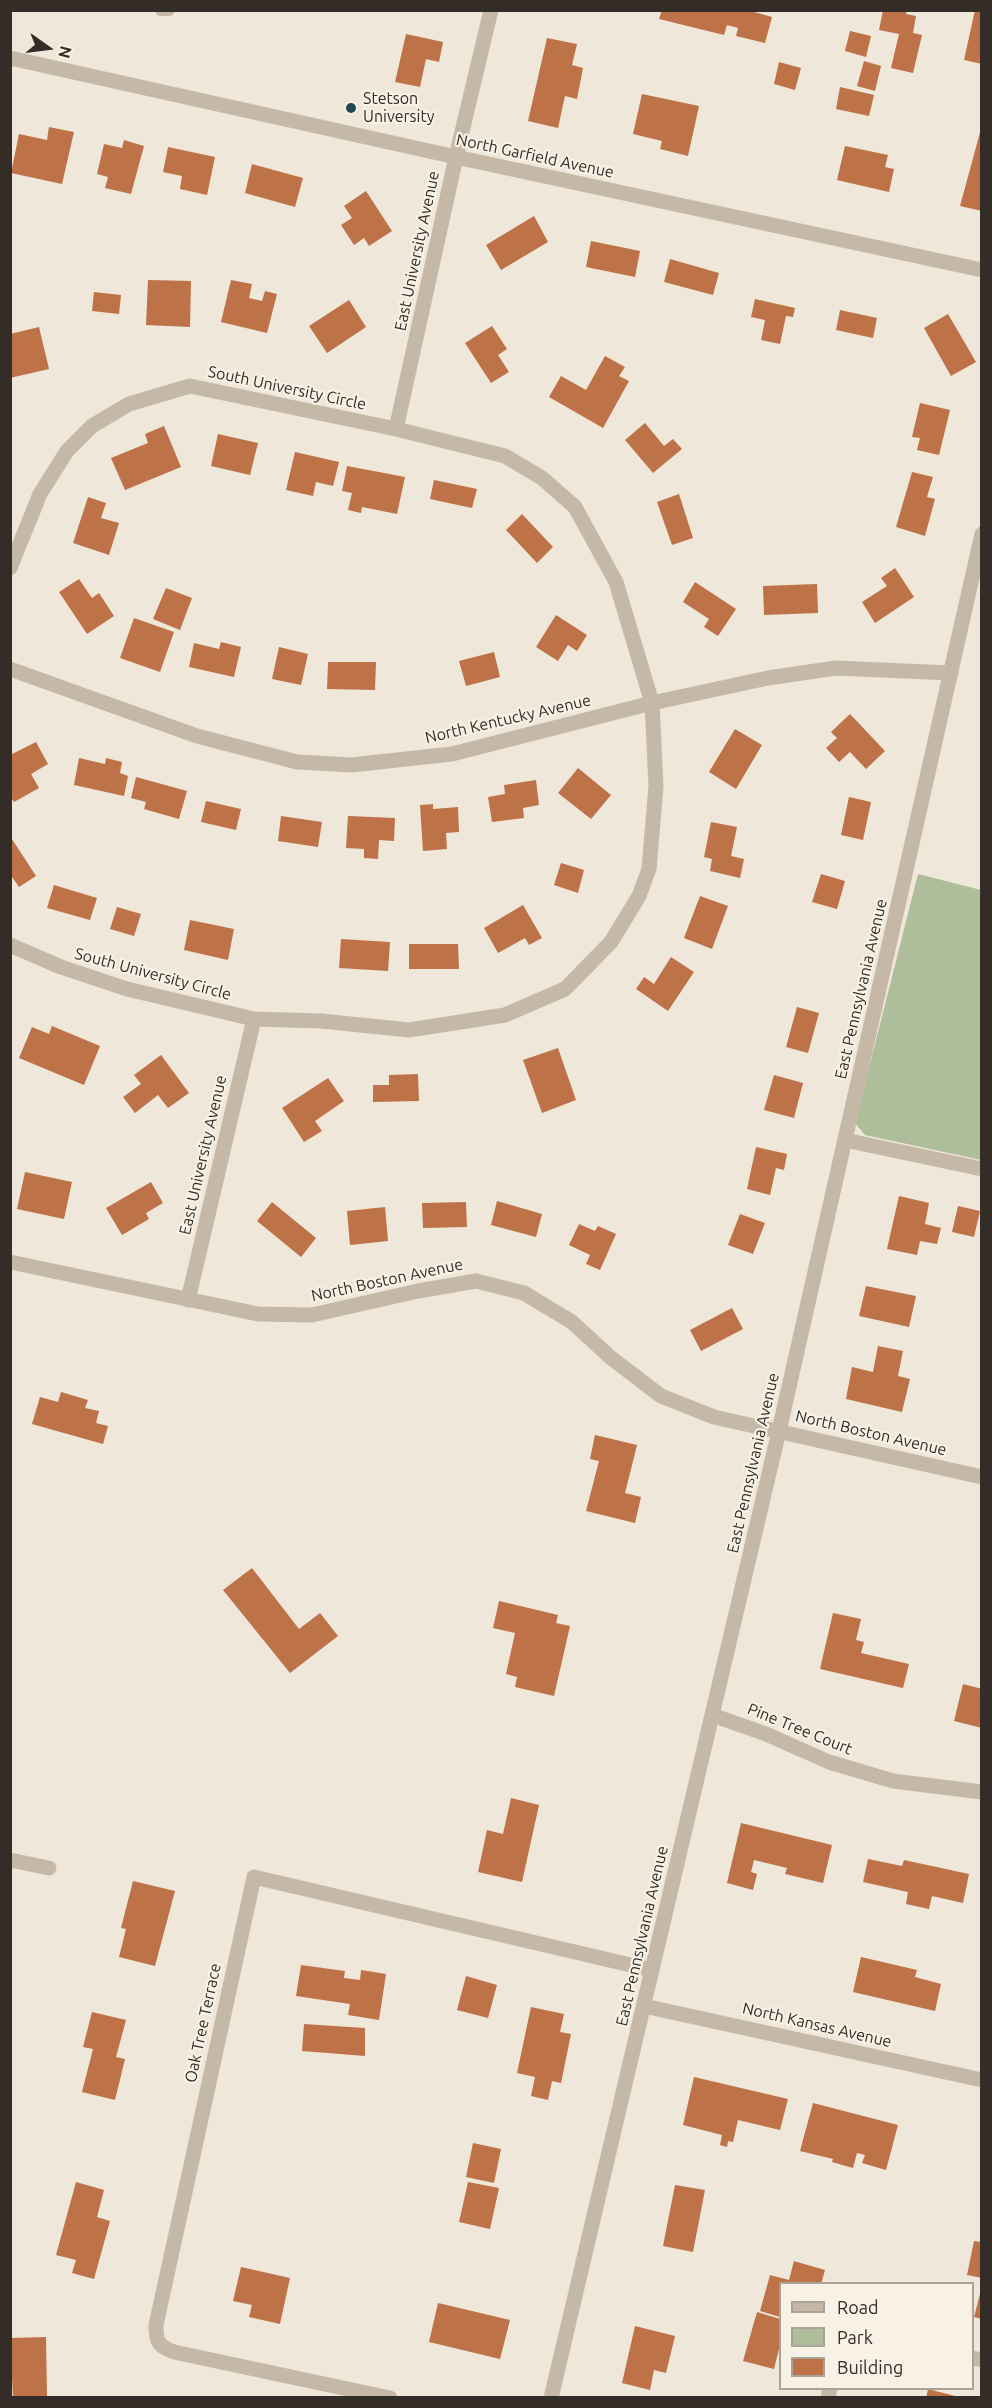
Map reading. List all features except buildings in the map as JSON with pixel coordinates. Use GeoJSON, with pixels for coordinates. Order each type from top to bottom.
{"type":"FeatureCollection","features":[{"type":"Feature","properties":{"kind":"street","name":"East University Avenue"},"geometry":{"type":"LineString","coordinates":[[396,429],[491,10]]}},
{"type":"Feature","properties":{"kind":"street","name":"North Garfield Avenue"},"geometry":{"type":"LineString","coordinates":[[10,58],[456,158],[981,270]]}},
{"type":"Feature","properties":{"kind":"street","name":"South University Circle"},"geometry":{"type":"LineString","coordinates":[[10,568],[40,494],[67,452],[92,426],[129,404],[190,386],[396,429],[505,456],[542,478],[575,507],[616,582],[652,703],[656,786],[649,869],[639,896],[611,942],[565,989],[505,1014],[409,1030],[321,1021],[254,1019],[127,989],[61,968],[10,945]]}},
{"type":"Feature","properties":{"kind":"street","name":"East Pennsylvania Avenue"},"geometry":{"type":"LineString","coordinates":[[551,2397],[779,1431],[981,534]]}},
{"type":"Feature","properties":{"kind":"street","name":"North Kentucky Avenue"},"geometry":{"type":"LineString","coordinates":[[10,669],[197,736],[297,762],[351,765],[452,754],[652,703],[768,678],[836,668],[951,673]]}},
{"type":"Feature","properties":{"kind":"street","name":"East University Avenue"},"geometry":{"type":"LineString","coordinates":[[188,1300],[254,1019]]}},
{"type":"Feature","properties":{"kind":"street"},"geometry":{"type":"LineString","coordinates":[[845,1140],[981,1169]]}},
{"type":"Feature","properties":{"kind":"street","name":"North Boston Avenue"},"geometry":{"type":"LineString","coordinates":[[10,1262],[258,1314],[312,1315],[418,1291],[476,1281],[524,1293],[572,1322],[610,1358],[661,1396],[714,1418],[981,1477]]}},
{"type":"Feature","properties":{"kind":"street","name":"Pine Tree Court"},"geometry":{"type":"LineString","coordinates":[[712,1714],[766,1734],[829,1762],[893,1781],[981,1792]]}},
{"type":"Feature","properties":{"kind":"street"},"geometry":{"type":"LineString","coordinates":[[10,1860],[48,1868]]}},
{"type":"Feature","properties":{"kind":"street","name":"Oak Tree Terrace"},"geometry":{"type":"LineString","coordinates":[[390,2397],[174,2352],[162,2348],[157,2343],[156,2325],[254,1876],[652,1971]]}},
{"type":"Feature","properties":{"kind":"street","name":"North Kansas Avenue"},"geometry":{"type":"LineString","coordinates":[[644,2006],[981,2080]]}},
{"type":"Feature","properties":{"kind":"lane"},"geometry":{"type":"LineString","coordinates":[[161,10],[169,10]]}},
{"type":"Feature","properties":{"kind":"green space"},"geometry":{"type":"Polygon","coordinates":[[[918,874],[981,890],[981,1160],[865,1135],[855,1123],[918,874]]]}},
{"type":"Feature","properties":{"kind":"place","name":"Stetson University"},"geometry":{"type":"Point","coordinates":[351,108]}}]}
